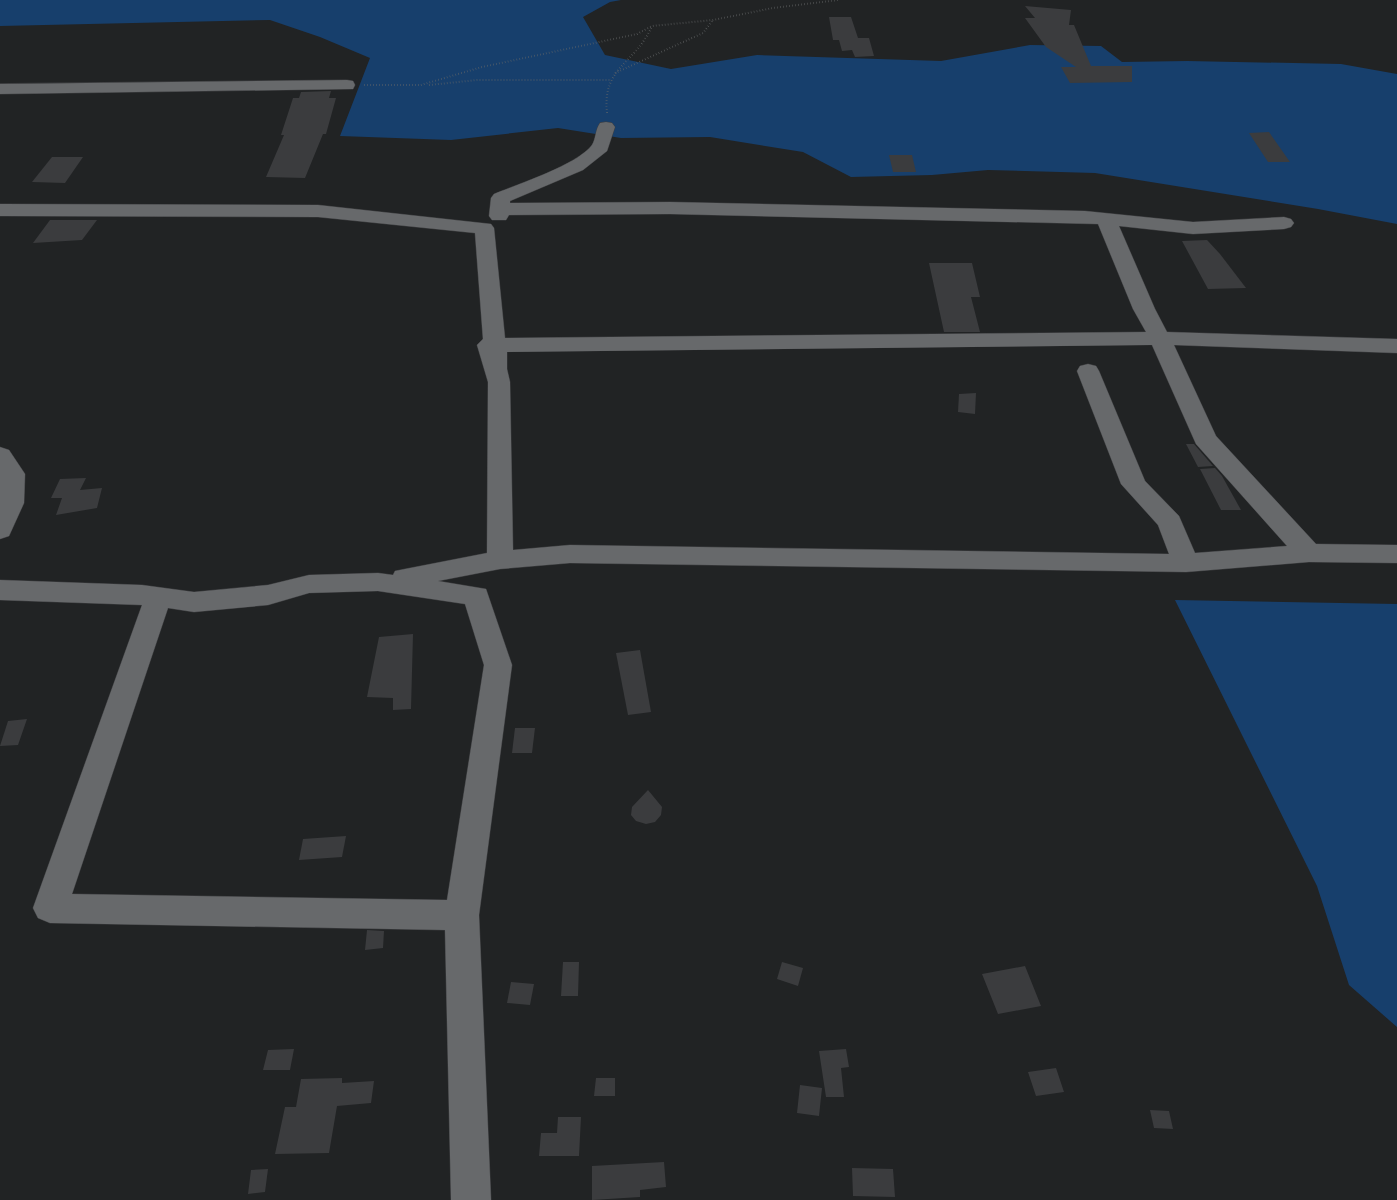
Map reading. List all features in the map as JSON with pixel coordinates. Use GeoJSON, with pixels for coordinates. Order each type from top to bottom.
{"type":"FeatureCollection","features":[{"type":"Feature","properties":{"kind":"street"},"geometry":{"type":"LineString","coordinates":[[0,89],[346,85]]}},
{"type":"Feature","properties":{"kind":"street"},"geometry":{"type":"LineString","coordinates":[[500,560],[499,382],[486,337],[502,198],[576,166],[601,147],[606,127]]}},
{"type":"Feature","properties":{"kind":"street"},"geometry":{"type":"LineString","coordinates":[[500,209],[679,208],[1106,219],[1193,228],[1284,223]]}},
{"type":"Feature","properties":{"kind":"street"},"geometry":{"type":"LineString","coordinates":[[0,210],[318,211],[484,228],[497,367]]}},
{"type":"Feature","properties":{"kind":"street"},"geometry":{"type":"LineString","coordinates":[[1106,219],[1144,309],[1160,338],[1205,439],[1309,553]]}},
{"type":"Feature","properties":{"kind":"street"},"geometry":{"type":"LineString","coordinates":[[488,345],[747,344],[1160,338],[1397,346]]}},
{"type":"Feature","properties":{"kind":"street"},"geometry":{"type":"LineString","coordinates":[[1088,371],[1134,484],[1170,522],[1186,563]]}},
{"type":"Feature","properties":{"kind":"street"},"geometry":{"type":"LineString","coordinates":[[0,455],[13,474],[10,503],[0,530]]}},
{"type":"Feature","properties":{"kind":"street"},"geometry":{"type":"LineString","coordinates":[[0,590],[132,595],[194,602],[268,595],[309,584],[378,582],[500,560],[570,554],[1186,563],[1309,553],[1397,554]]}},
{"type":"Feature","properties":{"kind":"street"},"geometry":{"type":"LineString","coordinates":[[378,582],[476,596],[498,665],[462,915],[471,1200]]}},
{"type":"Feature","properties":{"kind":"street"},"geometry":{"type":"LineString","coordinates":[[158,598],[50,908],[462,915]]}},
{"type":"Feature","properties":{"kind":"path"},"geometry":{"type":"LineString","coordinates":[[420,85],[482,67],[637,34],[652,26],[713,20],[773,8],[838,0]]}},
{"type":"Feature","properties":{"kind":"path"},"geometry":{"type":"LineString","coordinates":[[612,74],[703,33],[713,20]]}},
{"type":"Feature","properties":{"kind":"path"},"geometry":{"type":"LineString","coordinates":[[606,127],[607,117],[604,96],[612,74],[641,47],[652,26]]}},
{"type":"Feature","properties":{"kind":"path"},"geometry":{"type":"LineString","coordinates":[[346,85],[420,85],[477,80],[610,80]]}},
{"type":"Feature","properties":{"kind":"shaded area"},"geometry":{"type":"Polygon","coordinates":[[[0,0],[621,0],[610,2],[583,17],[605,55],[671,69],[757,55],[941,61],[1030,45],[1101,46],[1122,62],[1187,61],[1341,64],[1397,74],[1397,224],[1318,209],[1095,173],[988,170],[932,175],[851,177],[803,152],[710,137],[621,138],[558,128],[451,140],[340,136],[370,58],[320,37],[270,20],[0,26],[0,0]]]}},
{"type":"Feature","properties":{"kind":"shaded area"},"geometry":{"type":"Polygon","coordinates":[[[1175,600],[1397,604],[1397,1027],[1349,985],[1317,886],[1175,600]]]}},
{"type":"Feature","properties":{"kind":"building"},"geometry":{"type":"Polygon","coordinates":[[[1025,6],[1071,10],[1069,25],[1074,25],[1091,66],[1132,66],[1132,82],[1070,83],[1061,67],[1076,67],[1046,47],[1025,18],[1035,18],[1025,6]]]}},
{"type":"Feature","properties":{"kind":"building"},"geometry":{"type":"Polygon","coordinates":[[[829,17],[851,17],[858,38],[869,38],[874,56],[855,57],[852,50],[842,51],[839,40],[833,40],[829,17]]]}},
{"type":"Feature","properties":{"kind":"building"},"geometry":{"type":"Polygon","coordinates":[[[331,91],[329,98],[336,98],[326,134],[323,134],[305,178],[266,177],[284,135],[281,135],[293,98],[299,98],[301,92],[331,91]]]}},
{"type":"Feature","properties":{"kind":"building"},"geometry":{"type":"Polygon","coordinates":[[[1269,132],[1290,162],[1268,162],[1249,133],[1269,132]]]}},
{"type":"Feature","properties":{"kind":"building"},"geometry":{"type":"Polygon","coordinates":[[[889,155],[912,155],[916,172],[893,172],[889,155]]]}},
{"type":"Feature","properties":{"kind":"building"},"geometry":{"type":"Polygon","coordinates":[[[52,157],[83,157],[65,183],[32,182],[52,157]]]}},
{"type":"Feature","properties":{"kind":"building"},"geometry":{"type":"Polygon","coordinates":[[[50,220],[97,220],[82,240],[33,243],[50,220]]]}},
{"type":"Feature","properties":{"kind":"building"},"geometry":{"type":"Polygon","coordinates":[[[1207,240],[1246,288],[1208,289],[1182,241],[1207,240]]]}},
{"type":"Feature","properties":{"kind":"building"},"geometry":{"type":"Polygon","coordinates":[[[929,263],[972,263],[980,297],[971,297],[980,332],[944,332],[929,263]]]}},
{"type":"Feature","properties":{"kind":"building"},"geometry":{"type":"Polygon","coordinates":[[[976,393],[975,414],[958,412],[959,394],[976,393]]]}},
{"type":"Feature","properties":{"kind":"building"},"geometry":{"type":"Polygon","coordinates":[[[1186,444],[1194,444],[1213,466],[1198,467],[1186,444]]]}},
{"type":"Feature","properties":{"kind":"building"},"geometry":{"type":"Polygon","coordinates":[[[1215,468],[1222,476],[1241,510],[1221,510],[1200,469],[1215,468]]]}},
{"type":"Feature","properties":{"kind":"building"},"geometry":{"type":"Polygon","coordinates":[[[86,478],[80,490],[102,488],[97,508],[56,515],[62,498],[51,498],[60,479],[86,478]]]}},
{"type":"Feature","properties":{"kind":"building"},"geometry":{"type":"Polygon","coordinates":[[[413,634],[411,709],[393,710],[393,698],[367,697],[379,637],[413,634]]]}},
{"type":"Feature","properties":{"kind":"building"},"geometry":{"type":"Polygon","coordinates":[[[640,650],[651,712],[628,715],[616,653],[640,650]]]}},
{"type":"Feature","properties":{"kind":"building"},"geometry":{"type":"Polygon","coordinates":[[[27,719],[18,745],[0,746],[8,721],[27,719]]]}},
{"type":"Feature","properties":{"kind":"building"},"geometry":{"type":"Polygon","coordinates":[[[515,728],[535,728],[532,753],[512,753],[515,728]]]}},
{"type":"Feature","properties":{"kind":"building"},"geometry":{"type":"Polygon","coordinates":[[[648,790],[662,807],[661,815],[655,822],[646,824],[636,821],[631,815],[632,807],[648,790]]]}},
{"type":"Feature","properties":{"kind":"building"},"geometry":{"type":"Polygon","coordinates":[[[346,836],[342,857],[299,860],[303,839],[346,836]]]}},
{"type":"Feature","properties":{"kind":"building"},"geometry":{"type":"Polygon","coordinates":[[[367,930],[384,931],[383,948],[365,950],[367,930]]]}},
{"type":"Feature","properties":{"kind":"building"},"geometry":{"type":"Polygon","coordinates":[[[563,962],[579,962],[578,996],[561,996],[563,962]]]}},
{"type":"Feature","properties":{"kind":"building"},"geometry":{"type":"Polygon","coordinates":[[[782,962],[803,968],[798,986],[777,979],[782,962]]]}},
{"type":"Feature","properties":{"kind":"building"},"geometry":{"type":"Polygon","coordinates":[[[1025,966],[1041,1006],[998,1014],[982,974],[1025,966]]]}},
{"type":"Feature","properties":{"kind":"building"},"geometry":{"type":"Polygon","coordinates":[[[511,982],[534,984],[530,1005],[507,1003],[511,982]]]}},
{"type":"Feature","properties":{"kind":"building"},"geometry":{"type":"Polygon","coordinates":[[[294,1049],[290,1070],[263,1070],[268,1050],[294,1049]]]}},
{"type":"Feature","properties":{"kind":"building"},"geometry":{"type":"Polygon","coordinates":[[[846,1049],[849,1067],[841,1068],[844,1097],[826,1097],[819,1051],[846,1049]]]}},
{"type":"Feature","properties":{"kind":"building"},"geometry":{"type":"Polygon","coordinates":[[[1056,1068],[1064,1092],[1036,1096],[1028,1072],[1056,1068]]]}},
{"type":"Feature","properties":{"kind":"building"},"geometry":{"type":"Polygon","coordinates":[[[342,1078],[342,1083],[374,1081],[371,1103],[337,1106],[329,1153],[275,1154],[285,1107],[296,1107],[301,1079],[342,1078]]]}},
{"type":"Feature","properties":{"kind":"building"},"geometry":{"type":"Polygon","coordinates":[[[596,1078],[615,1078],[615,1096],[594,1096],[596,1078]]]}},
{"type":"Feature","properties":{"kind":"building"},"geometry":{"type":"Polygon","coordinates":[[[800,1085],[822,1088],[819,1116],[797,1113],[800,1085]]]}},
{"type":"Feature","properties":{"kind":"building"},"geometry":{"type":"Polygon","coordinates":[[[1150,1110],[1169,1111],[1173,1129],[1154,1128],[1150,1110]]]}},
{"type":"Feature","properties":{"kind":"building"},"geometry":{"type":"Polygon","coordinates":[[[558,1117],[581,1117],[579,1156],[539,1156],[541,1133],[557,1133],[558,1117]]]}},
{"type":"Feature","properties":{"kind":"building"},"geometry":{"type":"Polygon","coordinates":[[[664,1162],[666,1187],[640,1190],[640,1197],[592,1200],[592,1166],[664,1162]]]}},
{"type":"Feature","properties":{"kind":"building"},"geometry":{"type":"Polygon","coordinates":[[[852,1168],[893,1169],[895,1197],[853,1196],[852,1168]]]}},
{"type":"Feature","properties":{"kind":"building"},"geometry":{"type":"Polygon","coordinates":[[[268,1169],[265,1192],[248,1194],[251,1170],[268,1169]]]}}]}
